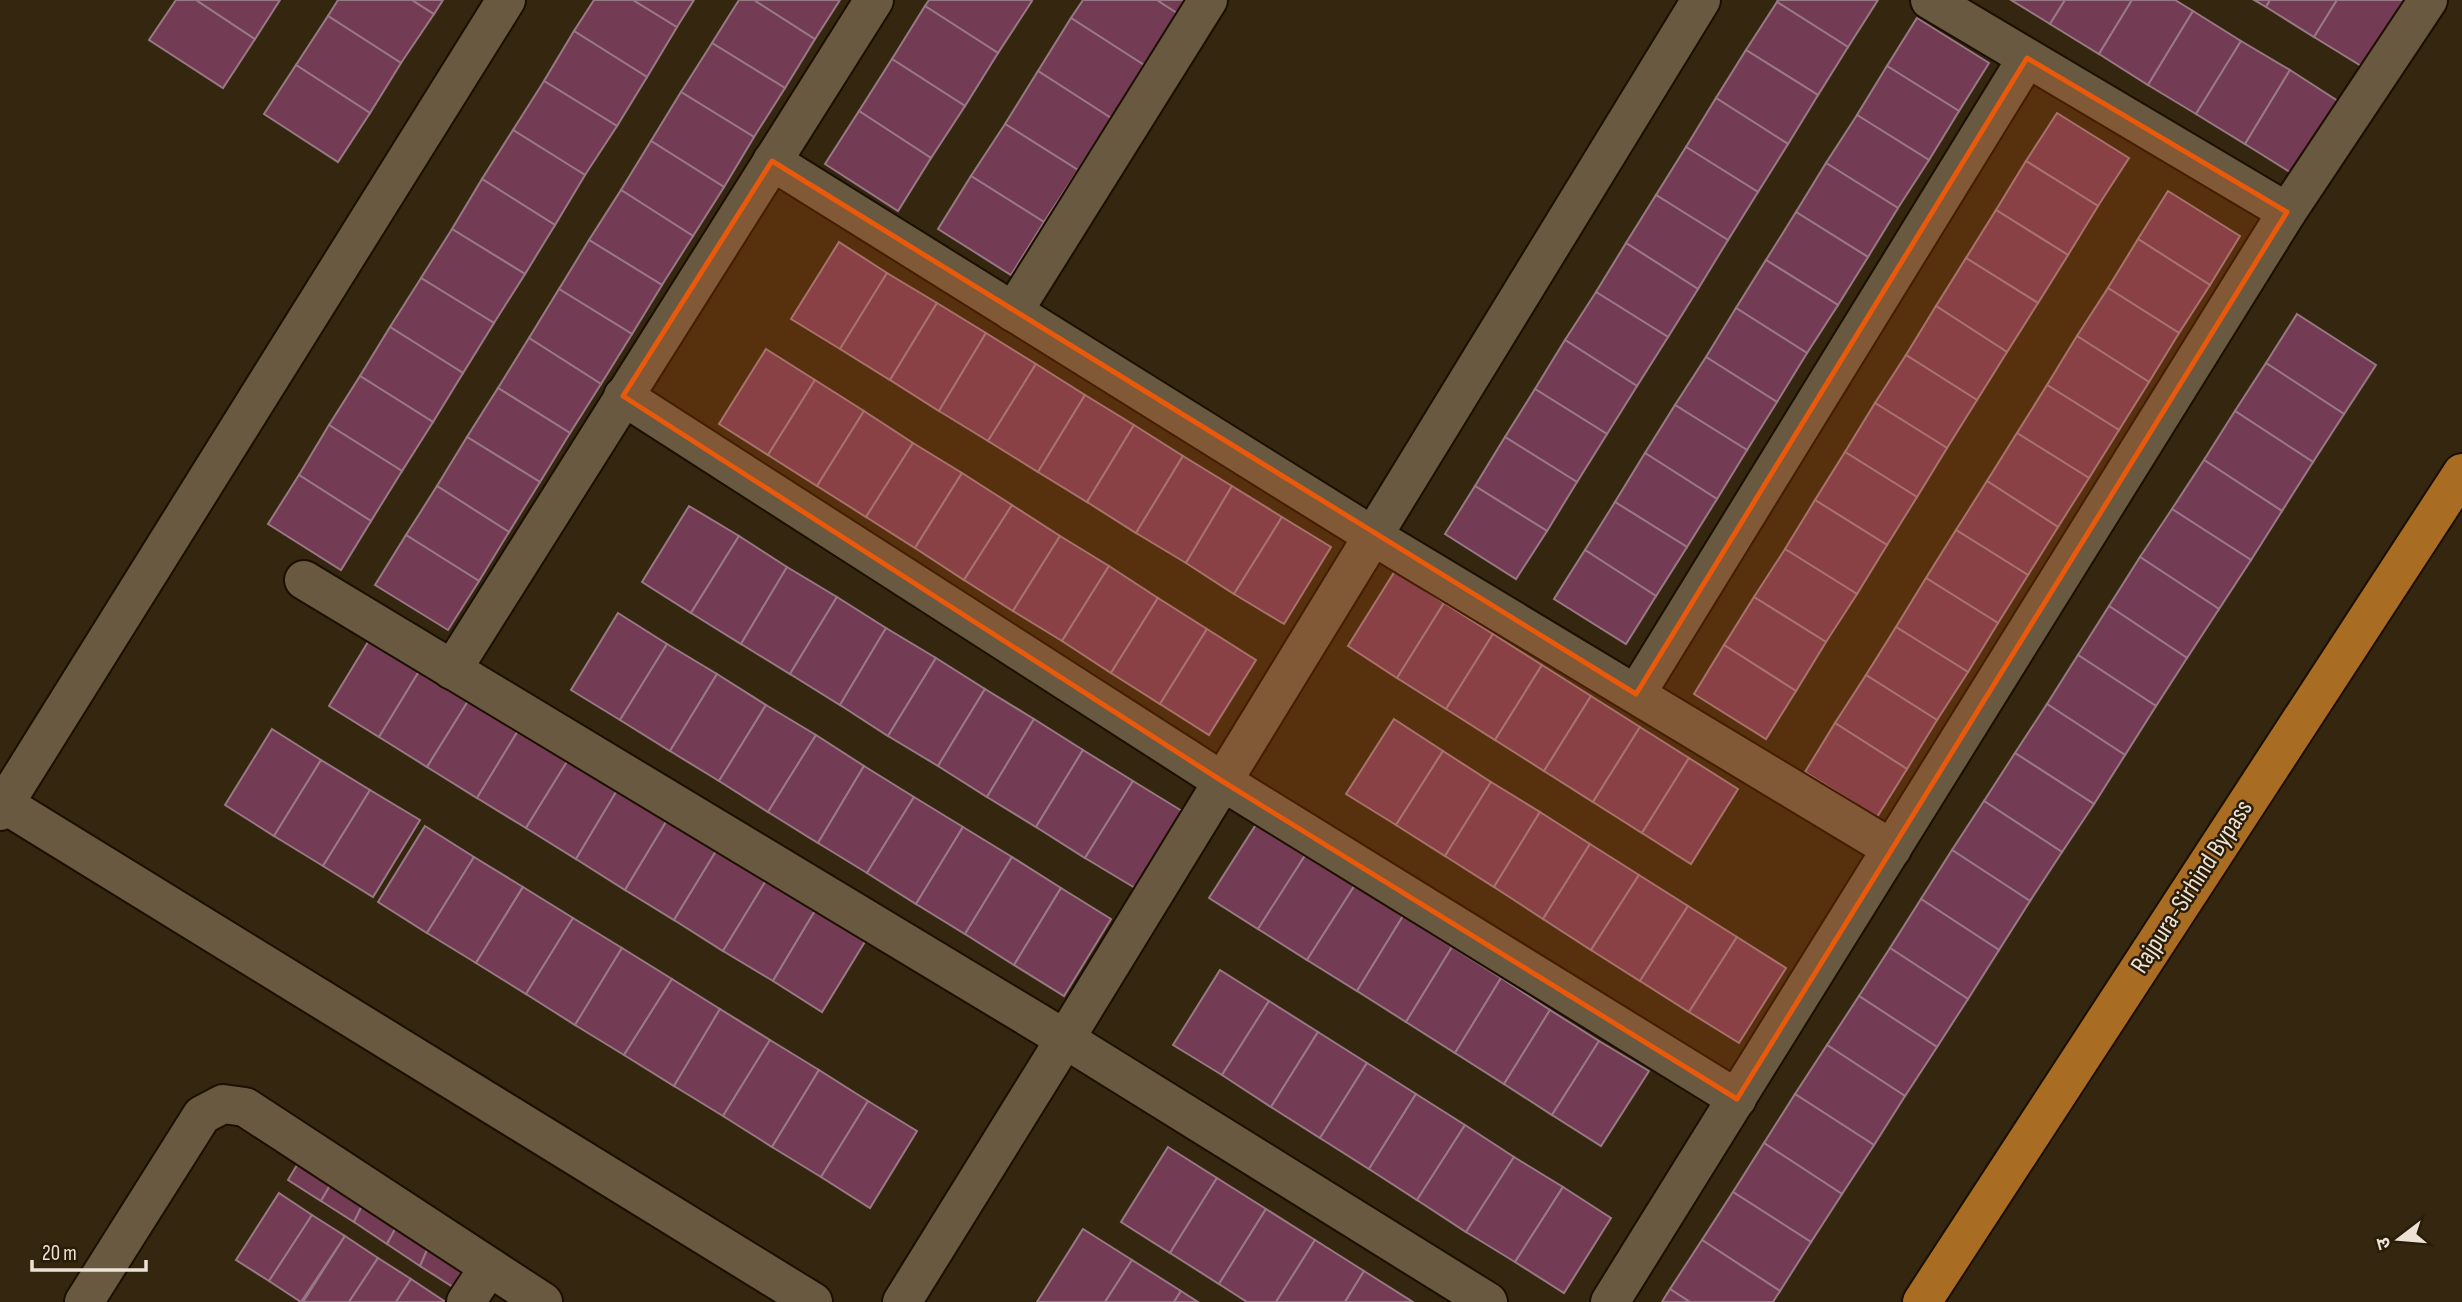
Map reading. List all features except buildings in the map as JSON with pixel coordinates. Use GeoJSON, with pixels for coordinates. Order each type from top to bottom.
{"type":"FeatureCollection","features":[{"type":"Feature","properties":{"kind":"main road","name":"Rajpura-Sirhind Bypass"},"geometry":{"type":"LineString","coordinates":[[1922,1302],[2462,473]]}},
{"type":"Feature","properties":{"kind":"street"},"geometry":{"type":"LineString","coordinates":[[506,0],[2,808],[813,1302]]}},
{"type":"Feature","properties":{"kind":"street"},"geometry":{"type":"LineString","coordinates":[[452,670],[874,0]]}},
{"type":"Feature","properties":{"kind":"street"},"geometry":{"type":"LineString","coordinates":[[1013,312],[1208,0]]}},
{"type":"Feature","properties":{"kind":"street"},"geometry":{"type":"LineString","coordinates":[[902,1302],[1701,0]]}},
{"type":"Feature","properties":{"kind":"street"},"geometry":{"type":"LineString","coordinates":[[1930,0],[2287,212]]}},
{"type":"Feature","properties":{"kind":"street"},"geometry":{"type":"LineString","coordinates":[[1610,1302],[2287,212],[2428,0]]}},
{"type":"Feature","properties":{"kind":"street"},"geometry":{"type":"LineString","coordinates":[[1636,694],[2027,58]]}},
{"type":"Feature","properties":{"kind":"street"},"geometry":{"type":"LineString","coordinates":[[772,161],[1373,536],[1892,849]]}},
{"type":"Feature","properties":{"kind":"street"},"geometry":{"type":"LineString","coordinates":[[623,396],[1222,781],[1737,1099]]}},
{"type":"Feature","properties":{"kind":"street"},"geometry":{"type":"LineString","coordinates":[[304,580],[1065,1039],[1488,1302]]}},
{"type":"Feature","properties":{"kind":"street"},"geometry":{"type":"LineString","coordinates":[[84,1302],[202,1115],[223,1104],[245,1107],[543,1302]]}},
{"type":"Feature","properties":{"kind":"street"},"geometry":{"type":"LineString","coordinates":[[466,1302],[489,1267]]}},
{"type":"Feature","properties":{"kind":"highlighted area"},"geometry":{"type":"Polygon","coordinates":[[[2027,58],[2287,212],[1737,1099],[1222,781],[623,396],[772,161],[1636,694],[2027,58]]]}}]}
